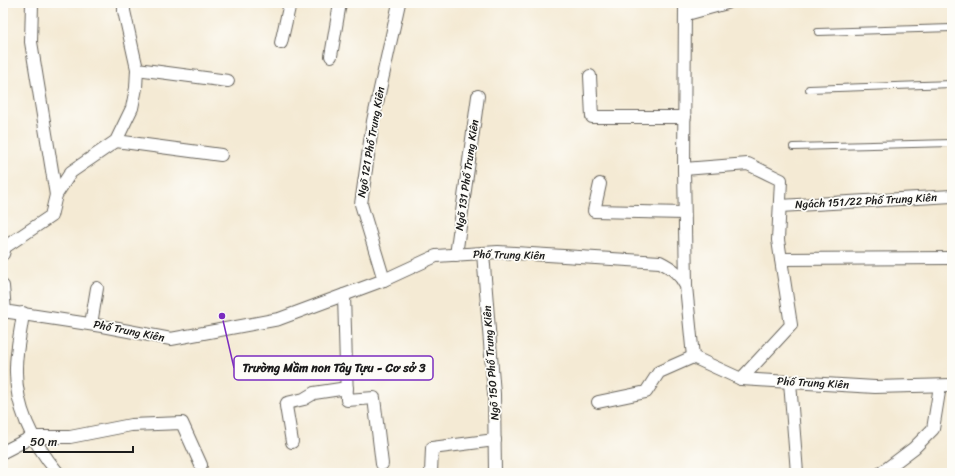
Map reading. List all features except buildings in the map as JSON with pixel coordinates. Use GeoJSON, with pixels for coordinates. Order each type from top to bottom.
{"type":"FeatureCollection","features":[{"type":"Feature","properties":{"kind":"street"},"geometry":{"type":"LineString","coordinates":[[32,3],[31,42],[56,195]]}},
{"type":"Feature","properties":{"kind":"street"},"geometry":{"type":"LineString","coordinates":[[4,249],[51,216],[56,195],[71,172],[116,141],[132,108],[136,88],[137,69],[124,11],[124,3]]}},
{"type":"Feature","properties":{"kind":"street"},"geometry":{"type":"LineString","coordinates":[[281,43],[290,3]]}},
{"type":"Feature","properties":{"kind":"street"},"geometry":{"type":"LineString","coordinates":[[331,56],[340,3]]}},
{"type":"Feature","properties":{"kind":"street","name":"Ngõ 121 Phố Trung Kiên"},"geometry":{"type":"LineString","coordinates":[[384,280],[361,204],[373,122],[399,3]]}},
{"type":"Feature","properties":{"kind":"street"},"geometry":{"type":"LineString","coordinates":[[598,402],[646,392],[660,372],[693,357],[686,286],[684,213],[686,9],[727,3]]}},
{"type":"Feature","properties":{"kind":"street"},"geometry":{"type":"LineString","coordinates":[[137,69],[228,80]]}},
{"type":"Feature","properties":{"kind":"street"},"geometry":{"type":"LineString","coordinates":[[590,76],[592,118],[685,117]]}},
{"type":"Feature","properties":{"kind":"street","name":"Ngõ 131 Phố Trung Kiên"},"geometry":{"type":"LineString","coordinates":[[456,255],[478,96]]}},
{"type":"Feature","properties":{"kind":"street"},"geometry":{"type":"LineString","coordinates":[[116,141],[221,155]]}},
{"type":"Feature","properties":{"kind":"street"},"geometry":{"type":"LineString","coordinates":[[684,168],[748,164],[781,180],[778,240],[791,325],[740,379]]}},
{"type":"Feature","properties":{"kind":"street"},"geometry":{"type":"LineString","coordinates":[[600,184],[594,211],[684,213]]}},
{"type":"Feature","properties":{"kind":"street","name":"Ngách 151/22 Phố Trung Kiên"},"geometry":{"type":"LineString","coordinates":[[780,206],[952,196]]}},
{"type":"Feature","properties":{"kind":"street","name":"Phố Trung Kiên"},"geometry":{"type":"LineString","coordinates":[[4,312],[23,313],[171,339],[279,319],[384,280],[436,256],[498,252],[660,262],[672,268],[681,276],[686,286]]}},
{"type":"Feature","properties":{"kind":"street","name":"Ngõ 150 Phố Trung Kiên"},"geometry":{"type":"LineString","coordinates":[[483,253],[494,394],[496,473]]}},
{"type":"Feature","properties":{"kind":"street"},"geometry":{"type":"LineString","coordinates":[[780,259],[952,258]]}},
{"type":"Feature","properties":{"kind":"street"},"geometry":{"type":"LineString","coordinates":[[3,286],[4,312]]}},
{"type":"Feature","properties":{"kind":"street"},"geometry":{"type":"LineString","coordinates":[[91,324],[97,288]]}},
{"type":"Feature","properties":{"kind":"street"},"geometry":{"type":"LineString","coordinates":[[344,295],[348,400],[374,398],[382,464]]}},
{"type":"Feature","properties":{"kind":"street"},"geometry":{"type":"LineString","coordinates":[[23,313],[16,368],[19,402],[32,437],[44,456],[58,473]]}},
{"type":"Feature","properties":{"kind":"street","name":"Phố Trung Kiên"},"geometry":{"type":"LineString","coordinates":[[693,357],[740,379],[876,386],[952,385]]}},
{"type":"Feature","properties":{"kind":"street"},"geometry":{"type":"LineString","coordinates":[[790,382],[797,473]]}},
{"type":"Feature","properties":{"kind":"street"},"geometry":{"type":"LineString","coordinates":[[881,473],[914,448],[933,429],[940,386]]}},
{"type":"Feature","properties":{"kind":"street"},"geometry":{"type":"LineString","coordinates":[[292,442],[287,403],[304,399],[314,393],[347,388]]}},
{"type":"Feature","properties":{"kind":"street"},"geometry":{"type":"LineString","coordinates":[[3,452],[32,437],[70,437],[131,425],[182,423],[201,465]]}},
{"type":"Feature","properties":{"kind":"street"},"geometry":{"type":"LineString","coordinates":[[431,473],[432,448],[495,440]]}},
{"type":"Feature","properties":{"kind":"lane"},"geometry":{"type":"LineString","coordinates":[[818,32],[952,28]]}},
{"type":"Feature","properties":{"kind":"lane"},"geometry":{"type":"LineString","coordinates":[[809,89],[952,84]]}},
{"type":"Feature","properties":{"kind":"lane"},"geometry":{"type":"LineString","coordinates":[[793,147],[952,143]]}},
{"type":"Feature","properties":{"kind":"place","name":"Trường Mầm non Tây Tựu - Cơ sở 3"},"geometry":{"type":"Point","coordinates":[222,316]}}]}
